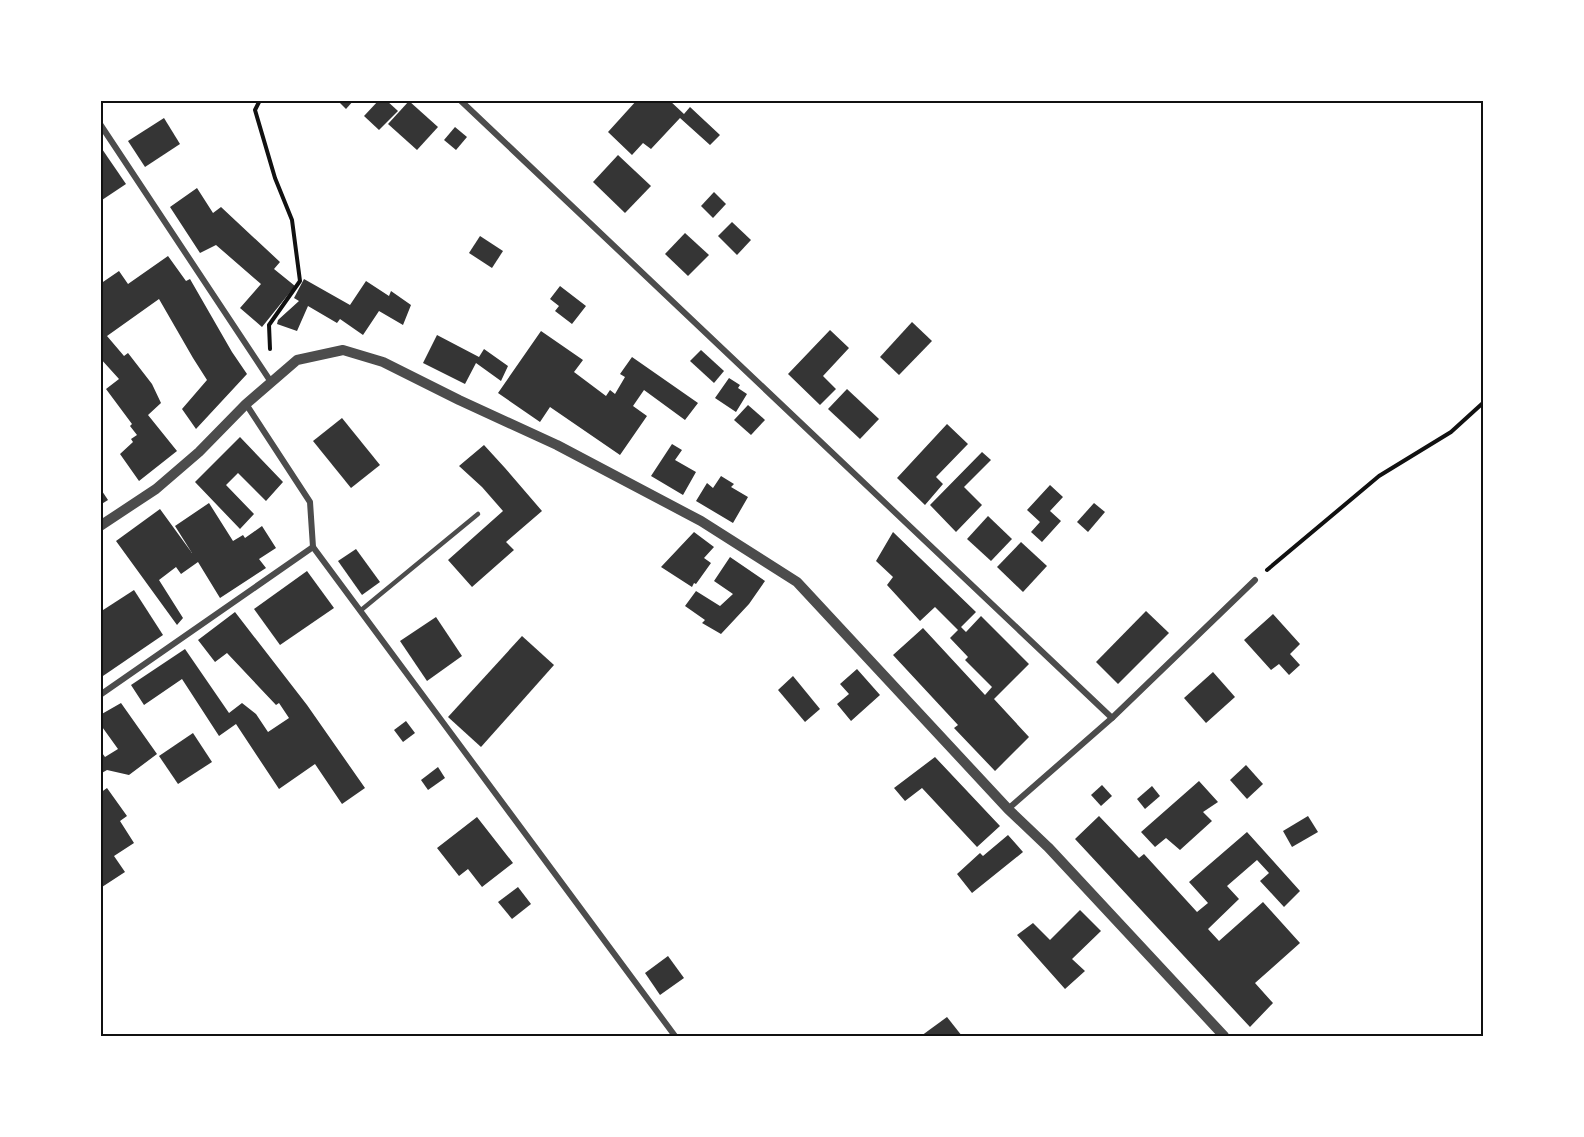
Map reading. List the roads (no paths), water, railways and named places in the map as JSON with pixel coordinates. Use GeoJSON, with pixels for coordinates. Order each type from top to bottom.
{"type":"FeatureCollection","features":[{"type":"Feature","properties":{"kind":"street"},"geometry":{"type":"LineString","coordinates":[[460,100],[1112,718]]}},
{"type":"Feature","properties":{"kind":"street"},"geometry":{"type":"LineString","coordinates":[[100,124],[271,382]]}},
{"type":"Feature","properties":{"kind":"street"},"geometry":{"type":"LineString","coordinates":[[100,526],[156,489],[199,452],[246,404],[297,360],[343,350],[383,362],[557,446],[701,521],[797,582],[1008,810],[1048,847],[1224,1036]]}},
{"type":"Feature","properties":{"kind":"street"},"geometry":{"type":"LineString","coordinates":[[246,404],[310,502],[313,547],[675,1036]]}},
{"type":"Feature","properties":{"kind":"street"},"geometry":{"type":"LineString","coordinates":[[100,695],[313,547]]}},
{"type":"Feature","properties":{"kind":"street"},"geometry":{"type":"LineString","coordinates":[[1008,810],[1112,718],[1255,580]]}},
{"type":"Feature","properties":{"kind":"lane"},"geometry":{"type":"LineString","coordinates":[[360,611],[478,514]]}}]}
